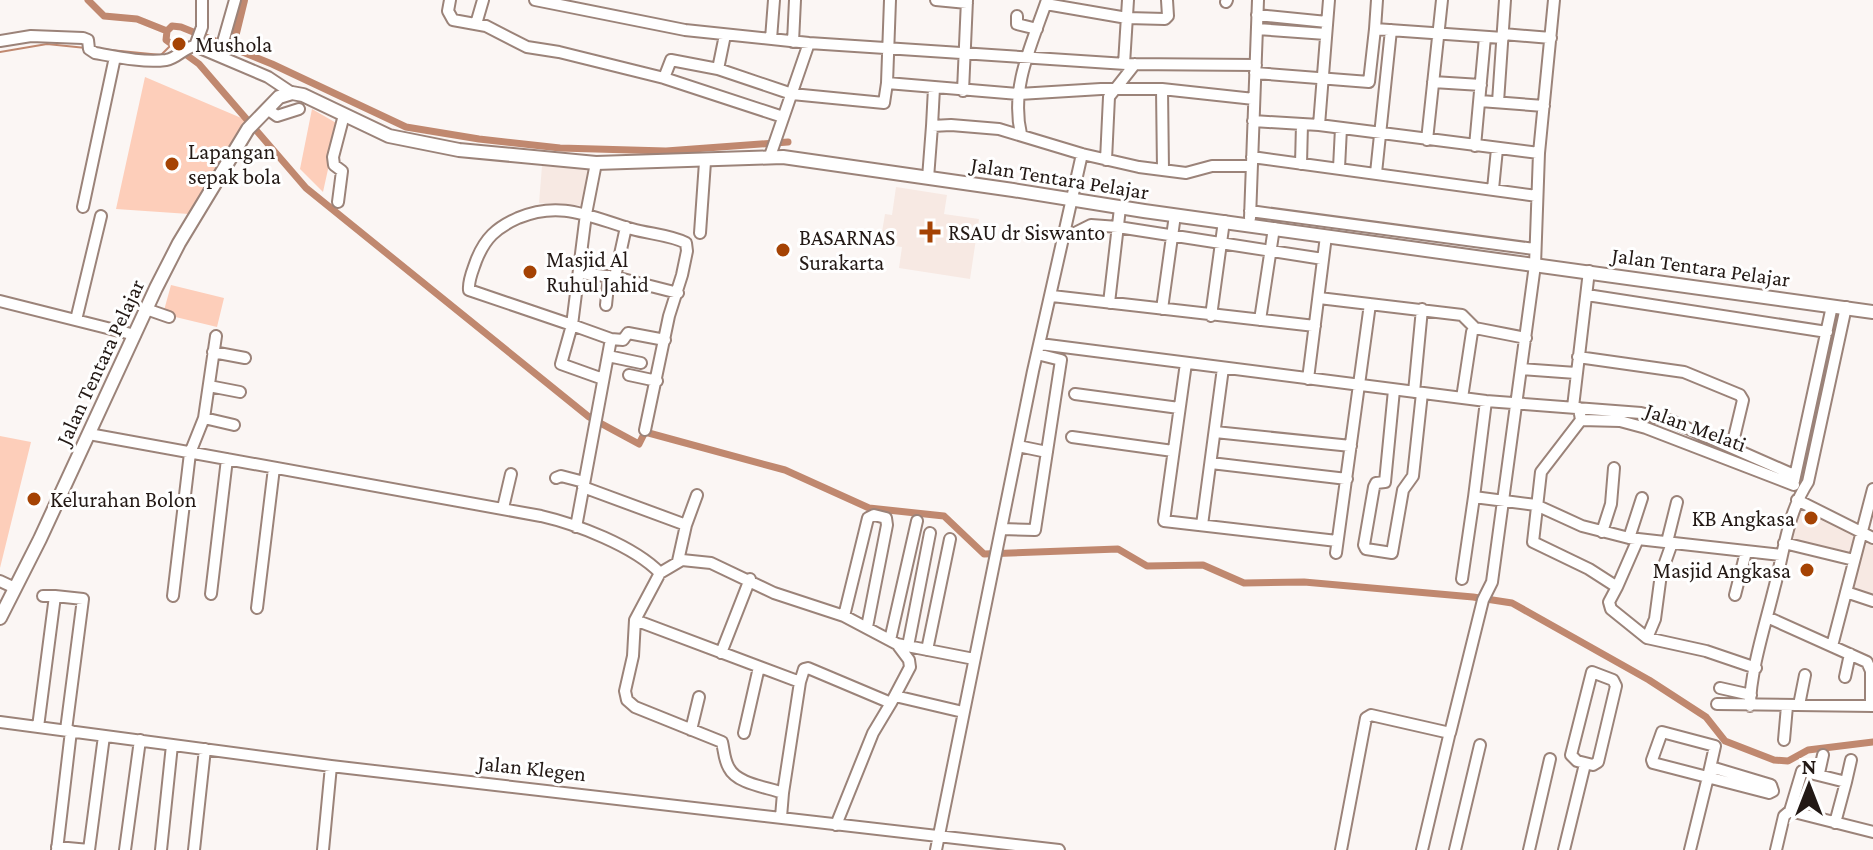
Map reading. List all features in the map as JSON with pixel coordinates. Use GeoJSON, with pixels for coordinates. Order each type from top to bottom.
{"type":"FeatureCollection","features":[{"type":"Feature","properties":{"kind":"main road"},"geometry":{"type":"LineString","coordinates":[[262,114],[279,97],[292,93]]}},
{"type":"Feature","properties":{"kind":"main road","name":"Jalan Tentara Pelajar"},"geometry":{"type":"LineString","coordinates":[[292,93],[303,95],[389,136],[421,144],[493,154],[596,163],[705,162],[772,148],[928,178],[1120,208],[1873,312]]}},
{"type":"Feature","properties":{"kind":"main road","name":"Jalan Tentara Pelajar"},"geometry":{"type":"LineString","coordinates":[[0,618],[179,243],[248,129],[262,114]]}},
{"type":"Feature","properties":{"kind":"street"},"geometry":{"type":"LineString","coordinates":[[0,41],[50,35],[85,38],[95,53],[166,60],[194,43],[202,0]]}},
{"type":"Feature","properties":{"kind":"street"},"geometry":{"type":"LineString","coordinates":[[221,51],[235,0]]}},
{"type":"Feature","properties":{"kind":"street"},"geometry":{"type":"LineString","coordinates":[[450,0],[450,18],[508,36],[527,47],[664,78],[783,117]]}},
{"type":"Feature","properties":{"kind":"street"},"geometry":{"type":"LineString","coordinates":[[476,24],[483,0]]}},
{"type":"Feature","properties":{"kind":"street"},"geometry":{"type":"LineString","coordinates":[[535,0],[685,30],[793,42],[1255,69],[1384,84]]}},
{"type":"Feature","properties":{"kind":"street"},"geometry":{"type":"LineString","coordinates":[[771,39],[774,0]]}},
{"type":"Feature","properties":{"kind":"street"},"geometry":{"type":"LineString","coordinates":[[793,42],[795,0]]}},
{"type":"Feature","properties":{"kind":"street"},"geometry":{"type":"LineString","coordinates":[[664,78],[671,60],[718,69],[792,94],[882,103],[886,100],[890,49],[890,0]]}},
{"type":"Feature","properties":{"kind":"street"},"geometry":{"type":"LineString","coordinates":[[936,0],[967,2],[963,91]]}},
{"type":"Feature","properties":{"kind":"street"},"geometry":{"type":"LineString","coordinates":[[1106,160],[1109,97],[1129,64],[1128,0]]}},
{"type":"Feature","properties":{"kind":"street"},"geometry":{"type":"LineString","coordinates":[[1019,128],[1019,94],[1026,58],[1047,2],[1127,18],[1165,19],[1168,16],[1167,0]]}},
{"type":"Feature","properties":{"kind":"street"},"geometry":{"type":"LineString","coordinates":[[1250,225],[1258,0]]}},
{"type":"Feature","properties":{"kind":"street"},"geometry":{"type":"LineString","coordinates":[[1319,125],[1329,0]]}},
{"type":"Feature","properties":{"kind":"street"},"geometry":{"type":"LineString","coordinates":[[1369,82],[1377,0]]}},
{"type":"Feature","properties":{"kind":"street"},"geometry":{"type":"LineString","coordinates":[[1427,140],[1442,0]]}},
{"type":"Feature","properties":{"kind":"street"},"geometry":{"type":"LineString","coordinates":[[1498,102],[1505,0]]}},
{"type":"Feature","properties":{"kind":"street"},"geometry":{"type":"LineString","coordinates":[[1341,850],[1366,718],[1371,715],[1450,733],[1492,582],[1535,265],[1539,153],[1554,0]]}},
{"type":"Feature","properties":{"kind":"street"},"geometry":{"type":"LineString","coordinates":[[1257,15],[1327,22]]}},
{"type":"Feature","properties":{"kind":"street"},"geometry":{"type":"LineString","coordinates":[[1017,16],[1017,23],[1037,29]]}},
{"type":"Feature","properties":{"kind":"street"},"geometry":{"type":"LineString","coordinates":[[1257,29],[1326,34]]}},
{"type":"Feature","properties":{"kind":"street"},"geometry":{"type":"LineString","coordinates":[[1375,29],[1551,38]]}},
{"type":"Feature","properties":{"kind":"street"},"geometry":{"type":"LineString","coordinates":[[1376,173],[1391,30]]}},
{"type":"Feature","properties":{"kind":"street"},"geometry":{"type":"LineString","coordinates":[[718,69],[725,35]]}},
{"type":"Feature","properties":{"kind":"street"},"geometry":{"type":"LineString","coordinates":[[1475,146],[1485,37]]}},
{"type":"Feature","properties":{"kind":"street"},"geometry":{"type":"LineString","coordinates":[[194,43],[221,51],[292,93]]}},
{"type":"Feature","properties":{"kind":"street"},"geometry":{"type":"LineString","coordinates":[[772,148],[809,43]]}},
{"type":"Feature","properties":{"kind":"street"},"geometry":{"type":"LineString","coordinates":[[83,207],[115,57]]}},
{"type":"Feature","properties":{"kind":"street"},"geometry":{"type":"LineString","coordinates":[[1433,82],[1481,85]]}},
{"type":"Feature","properties":{"kind":"street"},"geometry":{"type":"LineString","coordinates":[[887,83],[1019,94],[1162,89],[1254,99]]}},
{"type":"Feature","properties":{"kind":"street"},"geometry":{"type":"LineString","coordinates":[[928,178],[934,88]]}},
{"type":"Feature","properties":{"kind":"street"},"geometry":{"type":"LineString","coordinates":[[1162,89],[1163,170]]}},
{"type":"Feature","properties":{"kind":"street"},"geometry":{"type":"LineString","coordinates":[[1480,101],[1544,106]]}},
{"type":"Feature","properties":{"kind":"street"},"geometry":{"type":"LineString","coordinates":[[918,107],[933,109]]}},
{"type":"Feature","properties":{"kind":"street"},"geometry":{"type":"LineString","coordinates":[[262,114],[279,116],[299,109]]}},
{"type":"Feature","properties":{"kind":"street"},"geometry":{"type":"LineString","coordinates":[[338,202],[342,171],[334,165],[333,157],[344,115]]}},
{"type":"Feature","properties":{"kind":"street"},"geometry":{"type":"LineString","coordinates":[[1253,121],[1319,125],[1539,153]]}},
{"type":"Feature","properties":{"kind":"street"},"geometry":{"type":"LineString","coordinates":[[1301,164],[1302,124]]}},
{"type":"Feature","properties":{"kind":"street"},"geometry":{"type":"LineString","coordinates":[[932,126],[1019,128],[1082,154],[1186,173],[1212,166],[1252,162],[1301,164],[1537,196]]}},
{"type":"Feature","properties":{"kind":"street"},"geometry":{"type":"LineString","coordinates":[[1339,168],[1341,128]]}},
{"type":"Feature","properties":{"kind":"street"},"geometry":{"type":"LineString","coordinates":[[1493,189],[1497,149]]}},
{"type":"Feature","properties":{"kind":"street"},"geometry":{"type":"LineString","coordinates":[[936,850],[1038,349],[1082,154]]}},
{"type":"Feature","properties":{"kind":"street"},"geometry":{"type":"LineString","coordinates":[[700,233],[705,162]]}},
{"type":"Feature","properties":{"kind":"street"},"geometry":{"type":"LineString","coordinates":[[596,163],[586,214],[572,325],[561,364],[603,379]]}},
{"type":"Feature","properties":{"kind":"street"},"geometry":{"type":"LineString","coordinates":[[1109,303],[1120,208]]}},
{"type":"Feature","properties":{"kind":"street"},"geometry":{"type":"LineString","coordinates":[[645,430],[657,381],[665,340],[669,316],[678,293],[686,243],[566,210],[543,210],[518,218],[495,231],[484,242],[468,287],[470,291],[611,339],[623,340],[628,333],[665,340]]}},
{"type":"Feature","properties":{"kind":"street"},"geometry":{"type":"LineString","coordinates":[[1250,211],[1534,249]]}},
{"type":"Feature","properties":{"kind":"street"},"geometry":{"type":"LineString","coordinates":[[1162,309],[1175,215]]}},
{"type":"Feature","properties":{"kind":"street"},"geometry":{"type":"LineString","coordinates":[[76,320],[101,216]]}},
{"type":"Feature","properties":{"kind":"street"},"geometry":{"type":"LineString","coordinates":[[1211,316],[1224,221]]}},
{"type":"Feature","properties":{"kind":"street"},"geometry":{"type":"LineString","coordinates":[[1065,234],[1073,234],[1091,225],[1118,227],[1323,259]]}},
{"type":"Feature","properties":{"kind":"street"},"geometry":{"type":"LineString","coordinates":[[606,305],[626,227]]}},
{"type":"Feature","properties":{"kind":"street"},"geometry":{"type":"LineString","coordinates":[[1260,320],[1274,228]]}},
{"type":"Feature","properties":{"kind":"street"},"geometry":{"type":"LineString","coordinates":[[1308,379],[1326,236]]}},
{"type":"Feature","properties":{"kind":"street"},"geometry":{"type":"LineString","coordinates":[[1520,263],[1521,247]]}},
{"type":"Feature","properties":{"kind":"street"},"geometry":{"type":"LineString","coordinates":[[1589,271],[1576,373],[1576,408],[1581,420],[1541,472],[1534,544],[1568,558],[1617,587]]}},
{"type":"Feature","properties":{"kind":"street"},"geometry":{"type":"LineString","coordinates":[[579,273],[612,276],[678,293]]}},
{"type":"Feature","properties":{"kind":"street"},"geometry":{"type":"LineString","coordinates":[[1587,295],[1827,332]]}},
{"type":"Feature","properties":{"kind":"street"},"geometry":{"type":"LineString","coordinates":[[1052,296],[1315,326]]}},
{"type":"Feature","properties":{"kind":"street"},"geometry":{"type":"LineString","coordinates":[[1319,298],[1462,315],[1475,328],[1526,338]]}},
{"type":"Feature","properties":{"kind":"street"},"geometry":{"type":"LineString","coordinates":[[0,301],[135,335]]}},
{"type":"Feature","properties":{"kind":"street"},"geometry":{"type":"LineString","coordinates":[[1186,363],[1163,519],[1337,547],[1370,304]]}},
{"type":"Feature","properties":{"kind":"street"},"geometry":{"type":"LineString","coordinates":[[1751,700],[1827,332],[1839,306]]}},
{"type":"Feature","properties":{"kind":"street"},"geometry":{"type":"LineString","coordinates":[[1796,488],[1808,482],[1839,306]]}},
{"type":"Feature","properties":{"kind":"street"},"geometry":{"type":"LineString","coordinates":[[146,309],[169,317]]}},
{"type":"Feature","properties":{"kind":"street"},"geometry":{"type":"LineString","coordinates":[[1394,390],[1385,482],[1376,483],[1374,487],[1364,545],[1366,549],[1392,553],[1403,490],[1413,476],[1422,309]]}},
{"type":"Feature","properties":{"kind":"street"},"geometry":{"type":"LineString","coordinates":[[1462,398],[1475,328]]}},
{"type":"Feature","properties":{"kind":"street"},"geometry":{"type":"LineString","coordinates":[[173,596],[190,453],[204,418],[216,336]]}},
{"type":"Feature","properties":{"kind":"street"},"geometry":{"type":"LineString","coordinates":[[576,527],[611,339]]}},
{"type":"Feature","properties":{"kind":"street"},"geometry":{"type":"LineString","coordinates":[[1038,349],[1186,363],[1486,401],[1655,416],[1732,446],[1873,538]]}},
{"type":"Feature","properties":{"kind":"street"},"geometry":{"type":"LineString","coordinates":[[1001,529],[1035,530],[1061,359],[1038,349]]}},
{"type":"Feature","properties":{"kind":"street"},"geometry":{"type":"LineString","coordinates":[[213,352],[245,358]]}},
{"type":"Feature","properties":{"kind":"street"},"geometry":{"type":"LineString","coordinates":[[608,356],[641,363]]}},
{"type":"Feature","properties":{"kind":"street"},"geometry":{"type":"LineString","coordinates":[[1578,357],[1674,370],[1740,395],[1743,400],[1732,446]]}},
{"type":"Feature","properties":{"kind":"street"},"geometry":{"type":"LineString","coordinates":[[1202,525],[1223,368]]}},
{"type":"Feature","properties":{"kind":"street"},"geometry":{"type":"LineString","coordinates":[[1521,369],[1576,373]]}},
{"type":"Feature","properties":{"kind":"street"},"geometry":{"type":"LineString","coordinates":[[629,375],[657,381]]}},
{"type":"Feature","properties":{"kind":"street"},"geometry":{"type":"LineString","coordinates":[[209,386],[240,392]]}},
{"type":"Feature","properties":{"kind":"street"},"geometry":{"type":"LineString","coordinates":[[1075,394],[1179,408]]}},
{"type":"Feature","properties":{"kind":"street"},"geometry":{"type":"LineString","coordinates":[[1462,579],[1486,401]]}},
{"type":"Feature","properties":{"kind":"street"},"geometry":{"type":"LineString","coordinates":[[204,418],[234,425]]}},
{"type":"Feature","properties":{"kind":"street","name":"Jalan Melati"},"geometry":{"type":"LineString","coordinates":[[1581,420],[1632,424],[1796,488]]}},
{"type":"Feature","properties":{"kind":"street"},"geometry":{"type":"LineString","coordinates":[[1215,432],[1351,446]]}},
{"type":"Feature","properties":{"kind":"street"},"geometry":{"type":"LineString","coordinates":[[89,434],[555,519],[639,556],[660,573]]}},
{"type":"Feature","properties":{"kind":"street"},"geometry":{"type":"LineString","coordinates":[[1072,437],[1173,451]]}},
{"type":"Feature","properties":{"kind":"street"},"geometry":{"type":"LineString","coordinates":[[1018,446],[1047,452]]}},
{"type":"Feature","properties":{"kind":"street"},"geometry":{"type":"LineString","coordinates":[[211,594],[227,459]]}},
{"type":"Feature","properties":{"kind":"street"},"geometry":{"type":"LineString","coordinates":[[1211,463],[1347,479]]}},
{"type":"Feature","properties":{"kind":"street"},"geometry":{"type":"LineString","coordinates":[[257,608],[274,468]]}},
{"type":"Feature","properties":{"kind":"street"},"geometry":{"type":"LineString","coordinates":[[1602,532],[1612,497],[1614,468]]}},
{"type":"Feature","properties":{"kind":"street"},"geometry":{"type":"LineString","coordinates":[[503,508],[511,474]]}},
{"type":"Feature","properties":{"kind":"street"},"geometry":{"type":"LineString","coordinates":[[556,478],[561,476],[686,525]]}},
{"type":"Feature","properties":{"kind":"street"},"geometry":{"type":"LineString","coordinates":[[1832,646],[1873,489]]}},
{"type":"Feature","properties":{"kind":"street"},"geometry":{"type":"LineString","coordinates":[[678,561],[697,495]]}},
{"type":"Feature","properties":{"kind":"street"},"geometry":{"type":"LineString","coordinates":[[1474,497],[1536,505],[1602,532],[1634,539],[1781,555]]}},
{"type":"Feature","properties":{"kind":"street"},"geometry":{"type":"LineString","coordinates":[[1642,498],[1634,539],[1609,602],[1611,609],[1647,638],[1706,651],[1756,668]]}},
{"type":"Feature","properties":{"kind":"street"},"geometry":{"type":"LineString","coordinates":[[1647,638],[1655,619],[1661,574],[1677,502]]}},
{"type":"Feature","properties":{"kind":"street"},"geometry":{"type":"LineString","coordinates":[[844,616],[868,518],[874,515],[886,518],[867,627]]}},
{"type":"Feature","properties":{"kind":"street"},"geometry":{"type":"LineString","coordinates":[[836,825],[873,733],[910,667],[898,643],[917,521]]}},
{"type":"Feature","properties":{"kind":"street"},"geometry":{"type":"LineString","coordinates":[[898,643],[930,533]]}},
{"type":"Feature","properties":{"kind":"street"},"geometry":{"type":"LineString","coordinates":[[927,650],[950,539]]}},
{"type":"Feature","properties":{"kind":"street"},"geometry":{"type":"LineString","coordinates":[[1784,543],[1854,560]]}},
{"type":"Feature","properties":{"kind":"street"},"geometry":{"type":"LineString","coordinates":[[1735,595],[1746,552]]}},
{"type":"Feature","properties":{"kind":"street"},"geometry":{"type":"LineString","coordinates":[[783,793],[734,775],[727,765],[722,742],[635,707],[627,700],[625,691],[633,656],[635,620],[660,573],[678,561],[699,560],[750,579],[774,593],[844,616],[898,643],[974,659]]}},
{"type":"Feature","properties":{"kind":"street"},"geometry":{"type":"LineString","coordinates":[[721,653],[750,579]]}},
{"type":"Feature","properties":{"kind":"street"},"geometry":{"type":"LineString","coordinates":[[0,581],[15,588]]}},
{"type":"Feature","properties":{"kind":"street"},"geometry":{"type":"LineString","coordinates":[[1846,592],[1873,601]]}},
{"type":"Feature","properties":{"kind":"street"},"geometry":{"type":"LineString","coordinates":[[43,596],[88,600],[69,731],[57,848],[89,850],[104,736]]}},
{"type":"Feature","properties":{"kind":"street"},"geometry":{"type":"LineString","coordinates":[[38,727],[55,596]]}},
{"type":"Feature","properties":{"kind":"street"},"geometry":{"type":"LineString","coordinates":[[1720,688],[1751,700],[1787,706],[1872,706],[1870,666],[1767,617]]}},
{"type":"Feature","properties":{"kind":"street"},"geometry":{"type":"LineString","coordinates":[[635,620],[800,682]]}},
{"type":"Feature","properties":{"kind":"street"},"geometry":{"type":"LineString","coordinates":[[1845,677],[1850,654]]}},
{"type":"Feature","properties":{"kind":"street"},"geometry":{"type":"LineString","coordinates":[[744,733],[759,667]]}},
{"type":"Feature","properties":{"kind":"street"},"geometry":{"type":"LineString","coordinates":[[781,817],[800,682],[803,671],[808,668],[893,700],[963,712]]}},
{"type":"Feature","properties":{"kind":"street"},"geometry":{"type":"LineString","coordinates":[[1595,672],[1613,680],[1616,686],[1598,762],[1585,764],[1572,758],[1571,752],[1590,675],[1595,672]]}},
{"type":"Feature","properties":{"kind":"street"},"geometry":{"type":"LineString","coordinates":[[1799,705],[1805,675]]}},
{"type":"Feature","properties":{"kind":"street"},"geometry":{"type":"LineString","coordinates":[[691,730],[699,697]]}},
{"type":"Feature","properties":{"kind":"street"},"geometry":{"type":"LineString","coordinates":[[1717,704],[1751,700]]}},
{"type":"Feature","properties":{"kind":"street"},"geometry":{"type":"LineString","coordinates":[[1784,740],[1787,706]]}},
{"type":"Feature","properties":{"kind":"street","name":"Jalan Klegen"},"geometry":{"type":"LineString","coordinates":[[0,722],[331,766],[939,835],[1007,847],[1059,850]]}},
{"type":"Feature","properties":{"kind":"street"},"geometry":{"type":"LineString","coordinates":[[1690,850],[1710,772],[1715,748],[1713,744],[1664,731],[1660,733],[1653,763],[1710,772],[1771,785],[1773,789],[1769,793],[1710,772]]}},
{"type":"Feature","properties":{"kind":"street"},"geometry":{"type":"LineString","coordinates":[[1422,850],[1449,736]]}},
{"type":"Feature","properties":{"kind":"street"},"geometry":{"type":"LineString","coordinates":[[125,850],[140,740]]}},
{"type":"Feature","properties":{"kind":"street"},"geometry":{"type":"LineString","coordinates":[[161,850],[172,745]]}},
{"type":"Feature","properties":{"kind":"street"},"geometry":{"type":"LineString","coordinates":[[1455,850],[1480,745]]}},
{"type":"Feature","properties":{"kind":"street"},"geometry":{"type":"LineString","coordinates":[[194,850],[205,749]]}},
{"type":"Feature","properties":{"kind":"street"},"geometry":{"type":"LineString","coordinates":[[1819,773],[1823,755]]}},
{"type":"Feature","properties":{"kind":"street"},"geometry":{"type":"LineString","coordinates":[[1529,850],[1550,759]]}},
{"type":"Feature","properties":{"kind":"street"},"geometry":{"type":"LineString","coordinates":[[1835,823],[1851,760]]}},
{"type":"Feature","properties":{"kind":"street"},"geometry":{"type":"LineString","coordinates":[[1564,850],[1585,764]]}},
{"type":"Feature","properties":{"kind":"street"},"geometry":{"type":"LineString","coordinates":[[323,850],[331,766]]}},
{"type":"Feature","properties":{"kind":"street"},"geometry":{"type":"LineString","coordinates":[[1776,850],[1784,816],[1790,811],[1802,771],[1846,782]]}},
{"type":"Feature","properties":{"kind":"street"},"geometry":{"type":"LineString","coordinates":[[1790,811],[1873,832]]}},
{"type":"Feature","properties":{"kind":"shaded area","name":"Lapangan sepak bola"},"geometry":{"type":"Polygon","coordinates":[[[145,77],[246,120],[189,214],[116,209],[145,77]]]}},
{"type":"Feature","properties":{"kind":"shaded area"},"geometry":{"type":"Polygon","coordinates":[[[312,109],[338,124],[323,192],[300,169],[312,109]]]}},
{"type":"Feature","properties":{"kind":"shaded area"},"geometry":{"type":"Polygon","coordinates":[[[542,166],[592,169],[585,206],[539,203],[542,166]]]}},
{"type":"Feature","properties":{"kind":"shaded area","name":"RSAU dr Siswanto"},"geometry":{"type":"Polygon","coordinates":[[[896,187],[947,195],[944,214],[979,219],[970,279],[899,268],[902,247],[880,244],[885,214],[892,215],[896,187]]]}},
{"type":"Feature","properties":{"kind":"shaded area"},"geometry":{"type":"Polygon","coordinates":[[[171,285],[224,298],[217,327],[163,314],[171,285]]]}},
{"type":"Feature","properties":{"kind":"shaded area"},"geometry":{"type":"Polygon","coordinates":[[[0,436],[31,442],[0,568],[0,436]]]}},
{"type":"Feature","properties":{"kind":"shaded area","name":"KB Angkasa"},"geometry":{"type":"Polygon","coordinates":[[[1797,502],[1859,533],[1853,558],[1787,542],[1797,502]]]}},
{"type":"Feature","properties":{"kind":"shaded area"},"geometry":{"type":"Polygon","coordinates":[[[1865,539],[1873,543],[1873,594],[1854,587],[1865,539]]]}},
{"type":"Feature","properties":{"kind":"waterway"},"geometry":{"type":"LineString","coordinates":[[88,0],[104,16],[137,19],[167,31],[172,26],[181,27],[272,64],[406,127],[560,148],[666,151],[788,142]]}},
{"type":"Feature","properties":{"kind":"waterway"},"geometry":{"type":"LineString","coordinates":[[230,49],[242,0]]}},
{"type":"Feature","properties":{"kind":"waterway"},"geometry":{"type":"LineString","coordinates":[[167,31],[166,40],[199,64],[306,188],[589,417],[639,444],[645,432],[785,470],[869,508],[944,516],[984,554],[1118,549],[1147,566],[1203,565],[1244,583],[1304,582],[1512,603],[1649,680],[1706,717],[1725,741],[1774,760],[1788,761],[1808,750],[1873,742]]}},
{"type":"Feature","properties":{"kind":"waterway"},"geometry":{"type":"LineString","coordinates":[[0,52],[47,44],[86,48]]}},
{"type":"Feature","properties":{"kind":"waterway"},"geometry":{"type":"LineString","coordinates":[[100,49],[161,55],[172,44]]}},
{"type":"Feature","properties":{"kind":"place","name":"Mushola"},"geometry":{"type":"Point","coordinates":[179,44]}},
{"type":"Feature","properties":{"kind":"place","name":"Lapangan sepak bola"},"geometry":{"type":"Point","coordinates":[172,164]}},
{"type":"Feature","properties":{"kind":"place","name":"RSAU dr Siswanto"},"geometry":{"type":"Point","coordinates":[930,232]}},
{"type":"Feature","properties":{"kind":"place","name":"BASARNAS Surakarta"},"geometry":{"type":"Point","coordinates":[783,250]}},
{"type":"Feature","properties":{"kind":"place","name":"Masjid Al Ruhul Jahid"},"geometry":{"type":"Point","coordinates":[530,272]}},
{"type":"Feature","properties":{"kind":"place","name":"Kelurahan Bolon"},"geometry":{"type":"Point","coordinates":[34,499]}},
{"type":"Feature","properties":{"kind":"place","name":"KB Angkasa"},"geometry":{"type":"Point","coordinates":[1811,518]}},
{"type":"Feature","properties":{"kind":"place","name":"Masjid Angkasa"},"geometry":{"type":"Point","coordinates":[1807,570]}}]}
